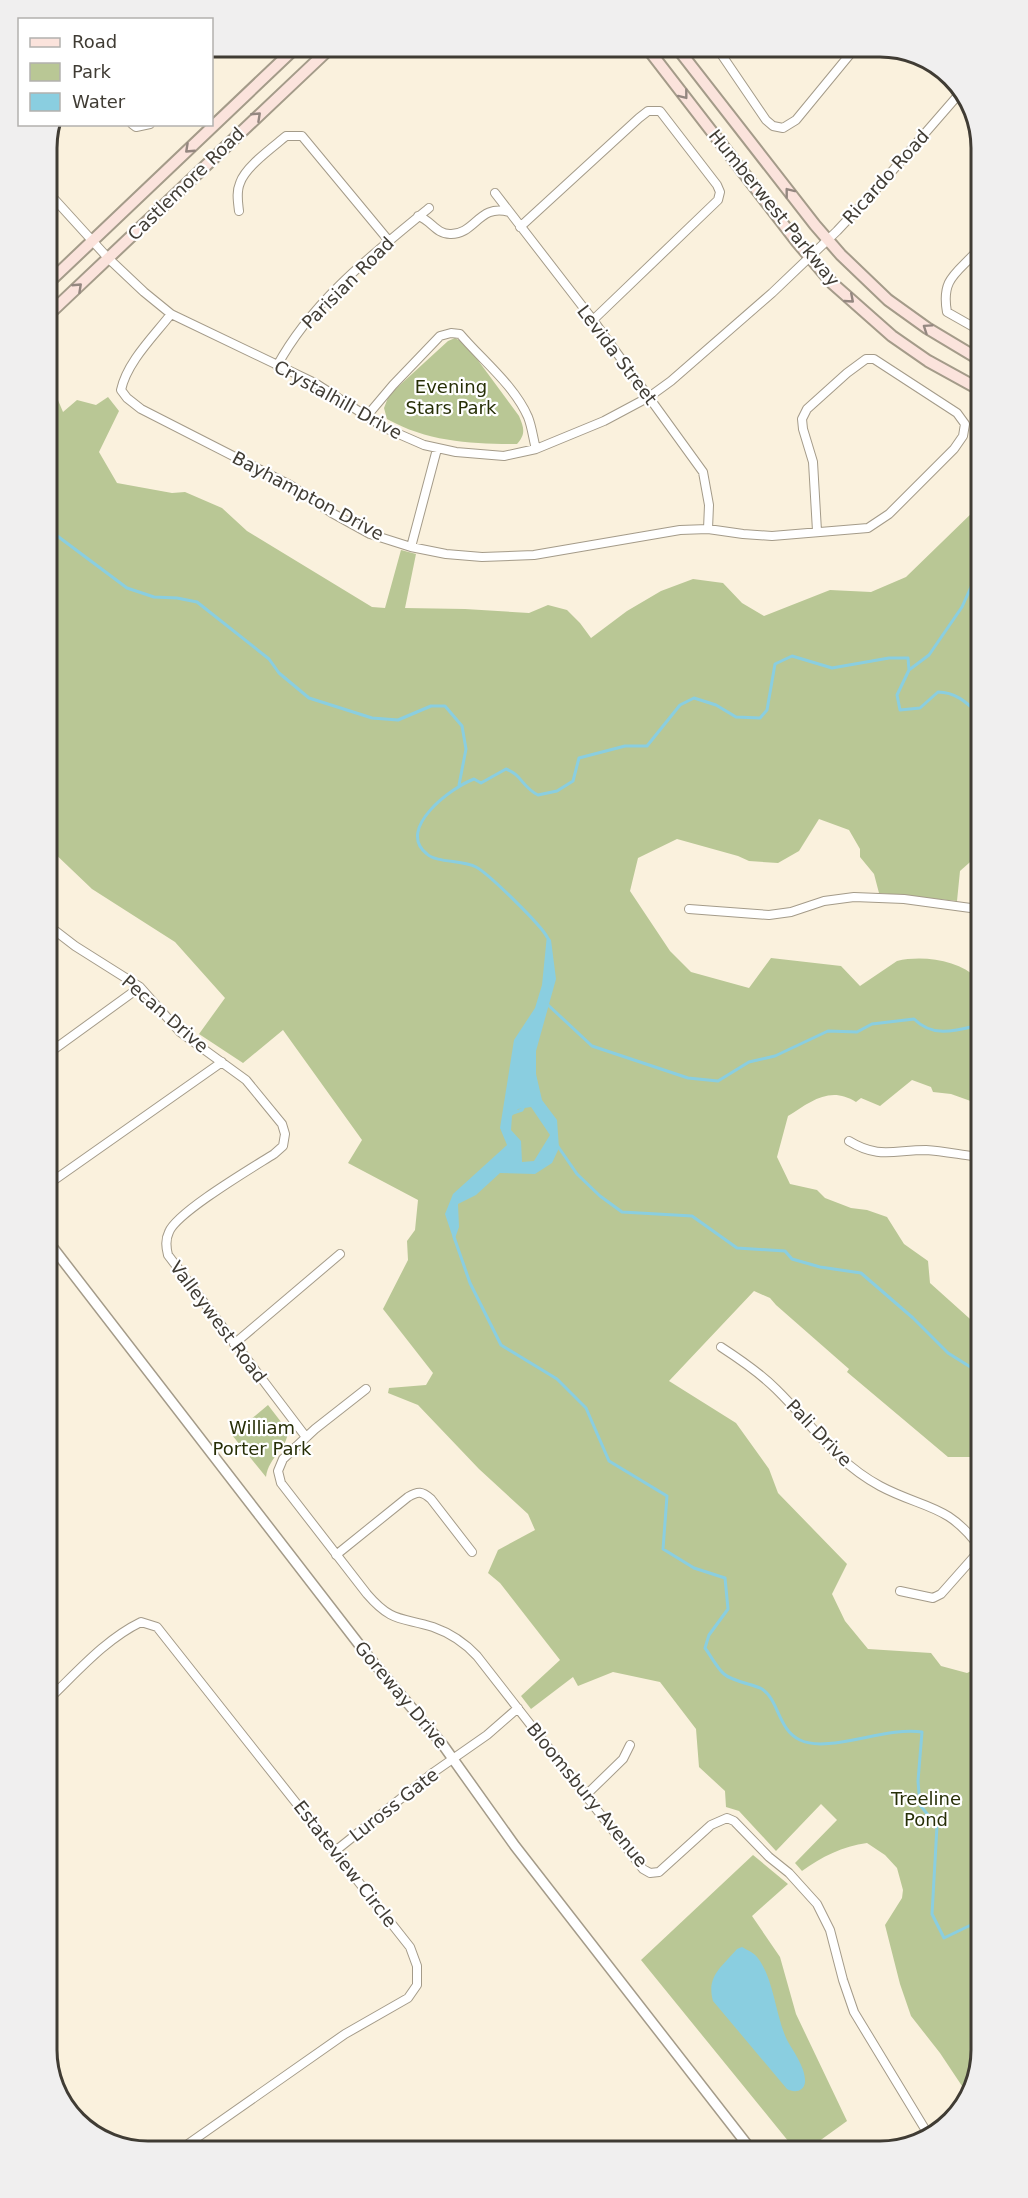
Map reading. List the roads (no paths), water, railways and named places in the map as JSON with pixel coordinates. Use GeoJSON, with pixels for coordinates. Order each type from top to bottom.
{"type":"FeatureCollection","features":[{"type":"Feature","properties":{"kind":"main road","name":"Castlemore Road"},"geometry":{"type":"LineString","coordinates":[[57,274],[286,57]]}},
{"type":"Feature","properties":{"kind":"main road","name":"Castlemore Road"},"geometry":{"type":"LineString","coordinates":[[57,306],[321,57]]}},
{"type":"Feature","properties":{"kind":"main road","name":"Humberwest Parkway"},"geometry":{"type":"LineString","coordinates":[[654,57],[809,258],[832,283],[892,336],[935,365],[971,385]]}},
{"type":"Feature","properties":{"kind":"main road","name":"Humberwest Parkway"},"geometry":{"type":"LineString","coordinates":[[684,57],[828,240],[888,300],[927,328],[971,354]]}},
{"type":"Feature","properties":{"kind":"street"},"geometry":{"type":"LineString","coordinates":[[723,57],[766,120],[773,126],[783,128],[796,120],[847,57]]}},
{"type":"Feature","properties":{"kind":"street","name":"Ricardo Road"},"geometry":{"type":"LineString","coordinates":[[809,258],[880,185],[955,98]]}},
{"type":"Feature","properties":{"kind":"street"},"geometry":{"type":"LineString","coordinates":[[520,227],[639,118],[648,111],[660,111],[717,185],[720,192],[718,200],[593,320]]}},
{"type":"Feature","properties":{"kind":"street"},"geometry":{"type":"LineString","coordinates":[[239,211],[238,191],[245,173],[286,136],[302,136],[389,241]]}},
{"type":"Feature","properties":{"kind":"street","name":"Levida Street"},"geometry":{"type":"LineString","coordinates":[[495,193],[593,320],[703,472],[709,505],[708,529]]}},
{"type":"Feature","properties":{"kind":"street","name":"Crystalhill Drive"},"geometry":{"type":"LineString","coordinates":[[57,202],[108,258],[171,314],[315,383],[385,428],[424,445],[485,456],[504,456],[536,449],[604,421],[649,397],[671,381],[809,258]]}},
{"type":"Feature","properties":{"kind":"street","name":"Parisian Road"},"geometry":{"type":"LineString","coordinates":[[277,366],[287,347],[313,312],[389,241],[429,208]]}},
{"type":"Feature","properties":{"kind":"street"},"geometry":{"type":"LineString","coordinates":[[418,216],[427,219],[438,231],[455,234],[493,210],[508,212]]}},
{"type":"Feature","properties":{"kind":"street"},"geometry":{"type":"LineString","coordinates":[[971,257],[946,284],[944,296],[947,312],[971,326]]}},
{"type":"Feature","properties":{"kind":"street","name":"Bayhampton Drive"},"geometry":{"type":"LineString","coordinates":[[171,314],[123,380],[121,390],[127,398],[141,409],[290,484],[332,513],[370,534],[411,547],[446,554],[482,557],[534,555],[680,530],[708,529],[772,536],[868,528],[888,514],[954,449],[963,436],[965,424],[957,413],[874,359],[866,359],[847,373],[807,409],[802,419],[813,462],[817,531]]}},
{"type":"Feature","properties":{"kind":"street"},"geometry":{"type":"LineString","coordinates":[[366,417],[440,336],[451,333],[460,334],[521,404],[528,418],[536,449]]}},
{"type":"Feature","properties":{"kind":"street"},"geometry":{"type":"LineString","coordinates":[[411,547],[437,448]]}},
{"type":"Feature","properties":{"kind":"street"},"geometry":{"type":"LineString","coordinates":[[689,909],[769,915],[790,912],[824,901],[854,897],[903,899],[971,908]]}},
{"type":"Feature","properties":{"kind":"street","name":"Pecan Drive"},"geometry":{"type":"LineString","coordinates":[[57,933],[140,987],[180,1032],[222,1062]]}},
{"type":"Feature","properties":{"kind":"street"},"geometry":{"type":"LineString","coordinates":[[57,1047],[140,987]]}},
{"type":"Feature","properties":{"kind":"street"},"geometry":{"type":"LineString","coordinates":[[57,1177],[222,1062]]}},
{"type":"Feature","properties":{"kind":"street","name":"Valleywest Road"},"geometry":{"type":"LineString","coordinates":[[222,1062],[246,1080],[282,1124],[285,1134],[283,1146],[185,1214],[172,1227],[166,1244],[168,1255],[306,1437]]}},
{"type":"Feature","properties":{"kind":"street"},"geometry":{"type":"LineString","coordinates":[[849,1141],[862,1149],[878,1153],[928,1150],[971,1156]]}},
{"type":"Feature","properties":{"kind":"street","name":"Goreway Drive"},"geometry":{"type":"LineString","coordinates":[[57,1253],[368,1656],[406,1699],[453,1759],[514,1846],[744,2141]]}},
{"type":"Feature","properties":{"kind":"street"},"geometry":{"type":"LineString","coordinates":[[234,1344],[339,1254]]}},
{"type":"Feature","properties":{"kind":"street","name":"Pali Drive"},"geometry":{"type":"LineString","coordinates":[[721,1347],[753,1369],[775,1388],[836,1455],[878,1485],[947,1514],[965,1528],[971,1536]]}},
{"type":"Feature","properties":{"kind":"street","name":"Bloomsbury Avenue"},"geometry":{"type":"LineString","coordinates":[[366,1389],[306,1437],[283,1459],[278,1474],[281,1483],[367,1594],[388,1614],[403,1621],[434,1627],[453,1636],[471,1649],[643,1869],[650,1873],[659,1872],[711,1825],[727,1818],[734,1821],[769,1857],[798,1881],[818,1904],[825,1917],[843,1980],[859,2021],[925,2129]]}},
{"type":"Feature","properties":{"kind":"street"},"geometry":{"type":"LineString","coordinates":[[336,1555],[417,1492],[424,1493],[431,1499],[472,1552]]}},
{"type":"Feature","properties":{"kind":"street"},"geometry":{"type":"LineString","coordinates":[[900,1591],[933,1598],[941,1594],[971,1559]]}},
{"type":"Feature","properties":{"kind":"street","name":"Estateview Circle"},"geometry":{"type":"LineString","coordinates":[[57,1691],[98,1651],[124,1630],[141,1622],[157,1627],[410,1947],[417,1966],[417,1985],[408,1998],[345,2034],[192,2141]]}},
{"type":"Feature","properties":{"kind":"street","name":"Luross Gate"},"geometry":{"type":"LineString","coordinates":[[334,1852],[487,1735],[518,1708]]}},
{"type":"Feature","properties":{"kind":"street"},"geometry":{"type":"LineString","coordinates":[[585,1796],[623,1759],[630,1745]]}},
{"type":"Feature","properties":{"kind":"water"},"geometry":{"type":"Polygon","coordinates":[[[547,935],[551,940],[556,979],[536,1051],[536,1074],[542,1100],[557,1120],[559,1148],[552,1163],[535,1174],[500,1173],[476,1195],[458,1204],[459,1227],[454,1241],[445,1214],[453,1194],[507,1145],[500,1128],[514,1040],[535,1008],[542,985],[547,935]],[[531,1107],[518,1109],[512,1116],[511,1130],[521,1141],[522,1162],[534,1161],[550,1135],[531,1107]]]}},
{"type":"Feature","properties":{"kind":"water"},"geometry":{"type":"Polygon","coordinates":[[[742,1947],[757,1957],[767,1975],[783,2030],[805,2077],[803,2088],[798,2091],[787,2089],[713,2001],[711,1992],[717,1972],[737,1949],[742,1947]]]}},
{"type":"Feature","properties":{"kind":"waterway"},"geometry":{"type":"LineString","coordinates":[[57,536],[127,588],[154,597],[197,602],[269,659],[279,673],[309,698],[372,718],[398,720],[431,706],[445,706],[462,726],[466,749],[459,785]]}},
{"type":"Feature","properties":{"kind":"waterway"},"geometry":{"type":"LineString","coordinates":[[971,587],[962,607],[929,655],[909,670],[897,695],[900,710],[920,708],[938,692],[955,696],[971,707]]}},
{"type":"Feature","properties":{"kind":"waterway"},"geometry":{"type":"LineString","coordinates":[[547,937],[525,911],[483,872],[471,865],[431,857],[419,844],[418,833],[422,821],[430,810],[453,791],[474,779],[481,783],[506,769],[516,774],[528,788],[538,795],[557,791],[573,781],[579,758],[625,746],[647,746],[680,705],[694,698],[716,705],[736,717],[760,718],[767,710],[775,664],[792,656],[832,668],[889,658],[908,658],[909,670]]}},
{"type":"Feature","properties":{"kind":"waterway"},"geometry":{"type":"LineString","coordinates":[[547,1004],[592,1046],[688,1078],[718,1081],[749,1062],[775,1056],[828,1031],[857,1032],[872,1024],[914,1019],[921,1025],[937,1031],[953,1031],[971,1027]]}},
{"type":"Feature","properties":{"kind":"waterway"},"geometry":{"type":"LineString","coordinates":[[513,1113],[522,1110],[524,1106]]}},
{"type":"Feature","properties":{"kind":"waterway"},"geometry":{"type":"LineString","coordinates":[[557,1145],[577,1174],[600,1196],[622,1212],[692,1216],[737,1248],[785,1251],[792,1259],[820,1267],[861,1273],[913,1318],[948,1353],[971,1367]]}},
{"type":"Feature","properties":{"kind":"waterway"},"geometry":{"type":"LineString","coordinates":[[454,1237],[470,1283],[501,1345],[557,1379],[586,1408],[609,1461],[667,1496],[663,1549],[694,1568],[725,1578],[728,1609],[709,1635],[705,1648],[721,1671],[728,1677],[762,1689],[768,1694],[787,1729],[800,1740],[826,1744],[892,1733],[922,1732],[918,1781],[920,1805],[937,1826],[932,1914],[944,1938],[971,1925]]}},
{"type":"Feature","properties":{"kind":"park label","name":"Evening Stars Park"},"geometry":{"type":"Point","coordinates":[451,397]}},
{"type":"Feature","properties":{"kind":"park label","name":"William Porter Park"},"geometry":{"type":"Point","coordinates":[262,1438]}},
{"type":"Feature","properties":{"kind":"park label","name":"Treeline Pond"},"geometry":{"type":"Point","coordinates":[926,1809]}}]}
